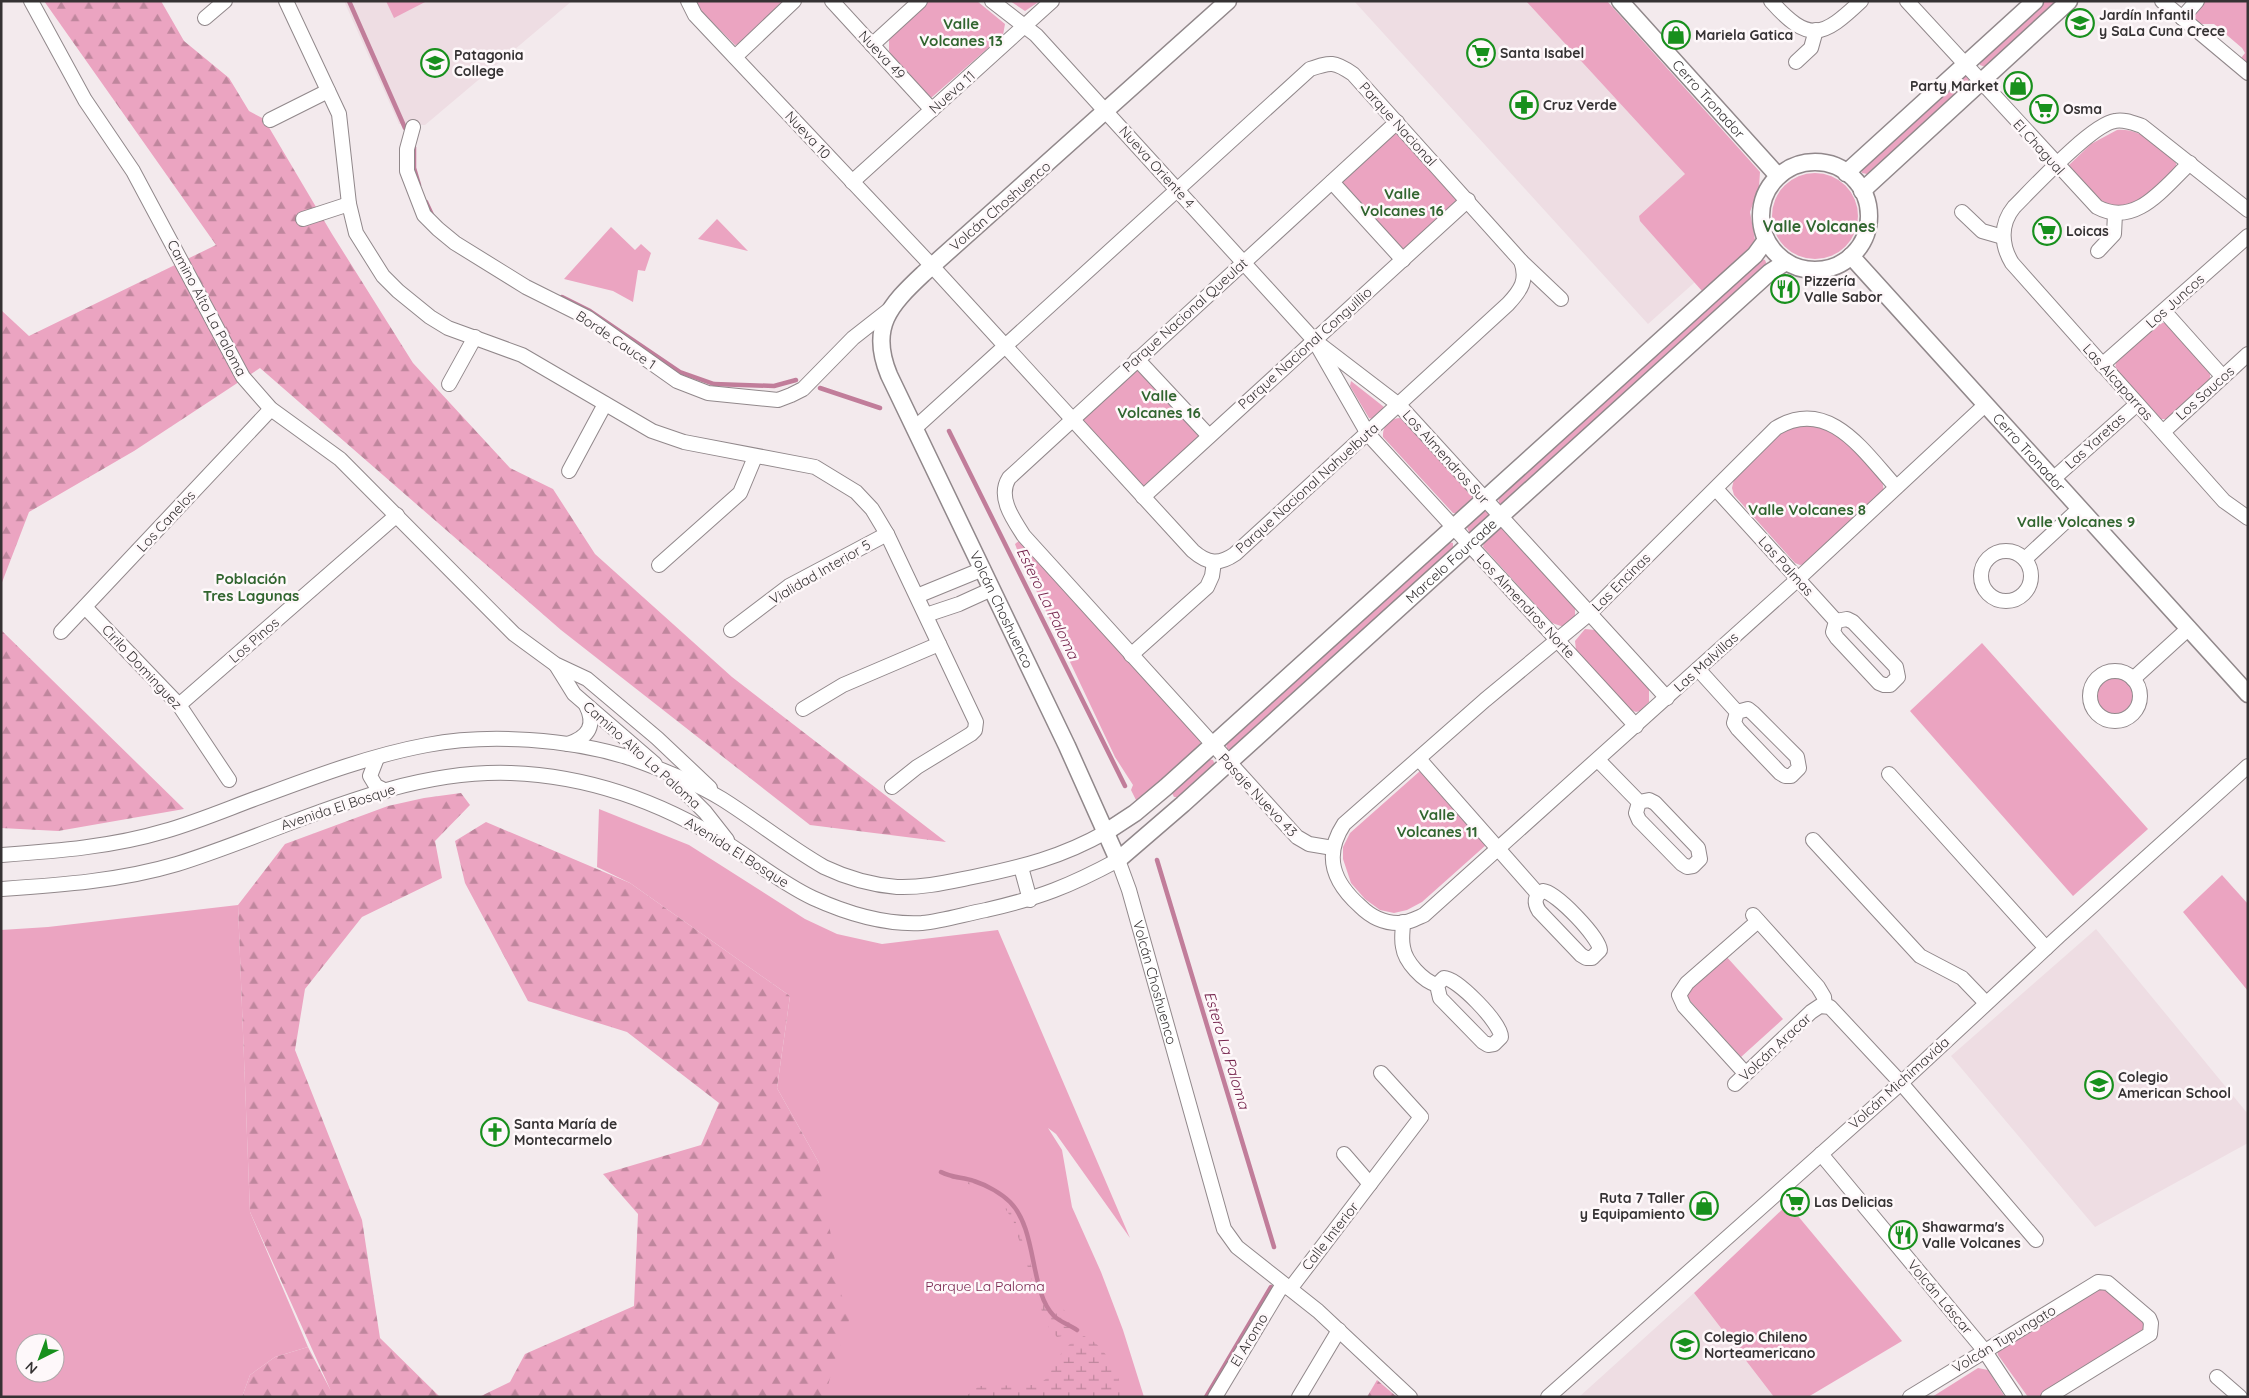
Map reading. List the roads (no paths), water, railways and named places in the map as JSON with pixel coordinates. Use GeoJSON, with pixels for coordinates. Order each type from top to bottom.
{"type":"FeatureCollection","features":[{"type":"Feature","properties":{"kind":"street","name":"Camino Alto La Paloma"},"geometry":{"type":"LineString","coordinates":[[31,1],[85,100],[133,171],[243,377],[271,409],[340,459],[514,634],[556,664],[587,680],[658,738],[722,800]]}},
{"type":"Feature","properties":{"kind":"street"},"geometry":{"type":"LineString","coordinates":[[205,18],[225,1]]}},
{"type":"Feature","properties":{"kind":"street"},"geometry":{"type":"LineString","coordinates":[[286,1],[339,114],[349,204],[356,234],[368,255],[393,286],[431,318],[448,328],[522,355],[605,404],[668,437],[755,457],[801,463],[815,467],[856,492],[872,509],[887,534],[918,596],[976,722],[975,730],[917,767],[892,787]]}},
{"type":"Feature","properties":{"kind":"street","name":"Nueva 10"},"geometry":{"type":"LineString","coordinates":[[688,1],[695,15],[932,266]]}},
{"type":"Feature","properties":{"kind":"street"},"geometry":{"type":"LineString","coordinates":[[735,57],[794,1]]}},
{"type":"Feature","properties":{"kind":"street","name":"Nueva 49"},"geometry":{"type":"LineString","coordinates":[[832,1],[932,110]]}},
{"type":"Feature","properties":{"kind":"street"},"geometry":{"type":"LineString","coordinates":[[872,45],[920,1]]}},
{"type":"Feature","properties":{"kind":"street","name":"Nueva Oriente 4"},"geometry":{"type":"LineString","coordinates":[[992,1],[1036,35],[1314,340]]}},
{"type":"Feature","properties":{"kind":"street","name":"Nueva 11"},"geometry":{"type":"LineString","coordinates":[[852,182],[1052,1]]}},
{"type":"Feature","properties":{"kind":"street","name":"Volcán Choshuenco"},"geometry":{"type":"LineString","coordinates":[[1228,1],[901,294],[890,309],[882,337],[885,366],[983,569],[1118,860],[1221,1221],[1237,1247],[1318,1311],[1410,1397]]}},
{"type":"Feature","properties":{"kind":"street","name":"Cerro Tronador"},"geometry":{"type":"LineString","coordinates":[[1620,1],[1778,176]]}},
{"type":"Feature","properties":{"kind":"street"},"geometry":{"type":"LineString","coordinates":[[1771,1],[1790,21],[1802,27],[1816,30],[1832,27],[1861,1]]}},
{"type":"Feature","properties":{"kind":"street","name":"El Chagual"},"geometry":{"type":"LineString","coordinates":[[1907,1],[2092,204],[2103,211],[2115,214]]}},
{"type":"Feature","properties":{"kind":"street"},"geometry":{"type":"LineString","coordinates":[[1846,173],[2035,1]]}},
{"type":"Feature","properties":{"kind":"street"},"geometry":{"type":"LineString","coordinates":[[1862,191],[2069,1]]}},
{"type":"Feature","properties":{"kind":"street"},"geometry":{"type":"LineString","coordinates":[[2162,1],[2248,72]]}},
{"type":"Feature","properties":{"kind":"street"},"geometry":{"type":"LineString","coordinates":[[2182,18],[2197,1]]}},
{"type":"Feature","properties":{"kind":"street"},"geometry":{"type":"LineString","coordinates":[[1796,62],[1811,48],[1816,30]]}},
{"type":"Feature","properties":{"kind":"street","name":"Parque Nacional"},"geometry":{"type":"LineString","coordinates":[[1177,189],[1310,69],[1330,62],[1340,65],[1352,74],[1468,200],[1521,261],[1561,299]]}},
{"type":"Feature","properties":{"kind":"street"},"geometry":{"type":"LineString","coordinates":[[270,120],[328,90]]}},
{"type":"Feature","properties":{"kind":"street"},"geometry":{"type":"LineString","coordinates":[[1962,212],[1982,231],[2003,237],[2010,212],[2096,130],[2114,121],[2124,121],[2142,126],[2248,210]]}},
{"type":"Feature","properties":{"kind":"street","name":"Parque Nacional Queulat"},"geometry":{"type":"LineString","coordinates":[[1213,746],[1024,536],[1012,516],[1004,497],[1005,484],[1072,418],[1396,122]]}},
{"type":"Feature","properties":{"kind":"street","name":"Borde Cauce 1"},"geometry":{"type":"LineString","coordinates":[[414,127],[407,149],[407,171],[424,215],[438,229],[456,243],[526,286],[588,318],[677,381],[700,390],[708,393],[778,400],[791,395],[803,389],[853,338],[890,309]]}},
{"type":"Feature","properties":{"kind":"street"},"geometry":{"type":"LineString","coordinates":[[1812,162],[1836,166],[1846,173],[1862,191],[1868,213],[1868,225],[1859,247],[1851,256],[1831,268],[1819,270],[1796,267],[1786,262],[1774,252],[1766,240],[1762,229],[1762,206],[1771,185],[1778,176],[1794,166],[1812,162]]}},
{"type":"Feature","properties":{"kind":"street"},"geometry":{"type":"LineString","coordinates":[[2098,251],[2114,234],[2115,214],[2137,211],[2190,164]]}},
{"type":"Feature","properties":{"kind":"street"},"geometry":{"type":"LineString","coordinates":[[1332,182],[1403,260]]}},
{"type":"Feature","properties":{"kind":"street"},"geometry":{"type":"LineString","coordinates":[[915,428],[1177,189]]}},
{"type":"Feature","properties":{"kind":"street","name":"Parque Nacional Conguillio"},"geometry":{"type":"LineString","coordinates":[[1143,496],[1468,200]]}},
{"type":"Feature","properties":{"kind":"street"},"geometry":{"type":"LineString","coordinates":[[303,219],[349,204]]}},
{"type":"Feature","properties":{"kind":"street","name":"Los Juncos"},"geometry":{"type":"LineString","coordinates":[[2102,365],[2248,236]]}},
{"type":"Feature","properties":{"kind":"street","name":"Las Alcaparras"},"geometry":{"type":"LineString","coordinates":[[2003,237],[2007,255],[2012,263],[2224,501],[2248,518]]}},
{"type":"Feature","properties":{"kind":"street","name":"Marcelo Fourcade"},"geometry":{"type":"LineString","coordinates":[[1106,832],[1135,813],[1213,746],[1453,526],[1755,255],[1766,240]]}},
{"type":"Feature","properties":{"kind":"street","name":"Cerro Tronador"},"geometry":{"type":"LineString","coordinates":[[1851,256],[2248,694]]}},
{"type":"Feature","properties":{"kind":"street","name":"Parque Nacional Nahuelbuta"},"geometry":{"type":"LineString","coordinates":[[1214,562],[1225,561],[1235,554],[1368,434],[1518,293],[1525,275],[1521,261]]}},
{"type":"Feature","properties":{"kind":"street","name":"Marcelo Fourcade"},"geometry":{"type":"LineString","coordinates":[[1118,860],[1228,763],[1770,272],[1786,262]]}},
{"type":"Feature","properties":{"kind":"street"},"geometry":{"type":"LineString","coordinates":[[932,266],[1193,551],[1203,559],[1214,562],[1212,576],[1207,587],[1131,655]]}},
{"type":"Feature","properties":{"kind":"street"},"geometry":{"type":"LineString","coordinates":[[2164,311],[2223,377]]}},
{"type":"Feature","properties":{"kind":"street"},"geometry":{"type":"LineString","coordinates":[[450,384],[476,337]]}},
{"type":"Feature","properties":{"kind":"street","name":"Los Almendros Sur"},"geometry":{"type":"LineString","coordinates":[[1314,340],[1399,405],[1666,698]]}},
{"type":"Feature","properties":{"kind":"street","name":"Los Almendros Norte"},"geometry":{"type":"LineString","coordinates":[[1314,340],[1368,434],[1636,726]]}},
{"type":"Feature","properties":{"kind":"street","name":"Los Saucos"},"geometry":{"type":"LineString","coordinates":[[2163,432],[2248,354]]}},
{"type":"Feature","properties":{"kind":"street"},"geometry":{"type":"LineString","coordinates":[[1137,359],[1208,436]]}},
{"type":"Feature","properties":{"kind":"street"},"geometry":{"type":"LineString","coordinates":[[569,471],[605,404]]}},
{"type":"Feature","properties":{"kind":"street","name":"Las Malvillas"},"geometry":{"type":"LineString","coordinates":[[1402,922],[1424,915],[1498,850],[1798,579],[1985,404]]}},
{"type":"Feature","properties":{"kind":"street","name":"Las Yaretas"},"geometry":{"type":"LineString","coordinates":[[2053,479],[2137,404]]}},
{"type":"Feature","properties":{"kind":"street","name":"Los Canelos"},"geometry":{"type":"LineString","coordinates":[[61,632],[271,409]]}},
{"type":"Feature","properties":{"kind":"street","name":"Las Encinas"},"geometry":{"type":"LineString","coordinates":[[1333,848],[1336,835],[1344,824],[1557,639],[1590,614],[1776,428],[1795,418],[1806,417],[1817,418],[1836,426],[1852,440],[1896,487]]}},
{"type":"Feature","properties":{"kind":"street"},"geometry":{"type":"LineString","coordinates":[[659,565],[740,493],[755,457]]}},
{"type":"Feature","properties":{"kind":"street","name":"Las Palmas"},"geometry":{"type":"LineString","coordinates":[[1716,489],[1836,621]]}},
{"type":"Feature","properties":{"kind":"street"},"geometry":{"type":"LineString","coordinates":[[2025,558],[2080,508]]}},
{"type":"Feature","properties":{"kind":"street","name":"Los Pinos"},"geometry":{"type":"LineString","coordinates":[[179,705],[397,515]]}},
{"type":"Feature","properties":{"kind":"street","name":"Vialidad Interior 5"},"geometry":{"type":"LineString","coordinates":[[732,630],[789,586],[887,534]]}},
{"type":"Feature","properties":{"kind":"street"},"geometry":{"type":"LineString","coordinates":[[918,596],[983,569]]}},
{"type":"Feature","properties":{"kind":"street"},"geometry":{"type":"LineString","coordinates":[[926,615],[959,604],[992,589]]}},
{"type":"Feature","properties":{"kind":"street","name":"Cirilo Dominguez"},"geometry":{"type":"LineString","coordinates":[[85,607],[179,705],[229,780]]}},
{"type":"Feature","properties":{"kind":"street","name":"Las Palmas"},"geometry":{"type":"LineString","coordinates":[[1847,618],[1859,628],[1896,667],[1898,678],[1895,682],[1884,685],[1879,683],[1837,638],[1833,632],[1836,621],[1847,618]]}},
{"type":"Feature","properties":{"kind":"street"},"geometry":{"type":"LineString","coordinates":[[2134,679],[2189,628]]}},
{"type":"Feature","properties":{"kind":"street"},"geometry":{"type":"LineString","coordinates":[[803,709],[843,685],[939,644]]}},
{"type":"Feature","properties":{"kind":"street","name":"Camino Alto La Paloma"},"geometry":{"type":"LineString","coordinates":[[556,664],[574,694],[662,771],[705,812],[731,846]]}},
{"type":"Feature","properties":{"kind":"street"},"geometry":{"type":"LineString","coordinates":[[1698,670],[1737,712]]}},
{"type":"Feature","properties":{"kind":"street"},"geometry":{"type":"LineString","coordinates":[[565,744],[579,740],[591,728],[592,719],[586,704]]}},
{"type":"Feature","properties":{"kind":"street"},"geometry":{"type":"LineString","coordinates":[[1748,709],[1753,712],[1799,763],[1796,772],[1785,776],[1774,767],[1738,729],[1734,723],[1737,712],[1748,709]]}},
{"type":"Feature","properties":{"kind":"street"},"geometry":{"type":"LineString","coordinates":[[1,855],[102,845],[164,832],[269,793],[377,758],[428,744],[516,740],[565,744],[612,754],[662,771],[722,800],[818,863],[840,874],[888,886],[917,886],[1021,867],[1063,854],[1106,832]]}},
{"type":"Feature","properties":{"kind":"street","name":"Pasaje Nuevo 43"},"geometry":{"type":"LineString","coordinates":[[1213,746],[1300,841],[1333,848]]}},
{"type":"Feature","properties":{"kind":"street"},"geometry":{"type":"LineString","coordinates":[[377,758],[370,776],[376,786],[386,791]]}},
{"type":"Feature","properties":{"kind":"street"},"geometry":{"type":"LineString","coordinates":[[1419,759],[1538,894]]}},
{"type":"Feature","properties":{"kind":"street"},"geometry":{"type":"LineString","coordinates":[[1598,760],[1639,802]]}},
{"type":"Feature","properties":{"kind":"street","name":"Volcán Michimavida"},"geometry":{"type":"LineString","coordinates":[[1548,1397],[1901,1082],[2248,766]]}},
{"type":"Feature","properties":{"kind":"street","name":"Avenida El Bosque"},"geometry":{"type":"LineString","coordinates":[[1,889],[107,879],[173,865],[386,791],[429,780],[463,775],[511,773],[560,779],[612,790],[648,803],[695,825],[809,896],[850,912],[887,921],[912,923],[936,921],[1030,900],[1072,884],[1118,860]]}},
{"type":"Feature","properties":{"kind":"street"},"geometry":{"type":"LineString","coordinates":[[1889,774],[2046,948]]}},
{"type":"Feature","properties":{"kind":"street"},"geometry":{"type":"LineString","coordinates":[[1649,800],[1698,848],[1700,859],[1697,863],[1687,867],[1682,864],[1639,820],[1636,813],[1639,802],[1649,800]]}},
{"type":"Feature","properties":{"kind":"street"},"geometry":{"type":"LineString","coordinates":[[1813,840],[1920,956],[1962,978],[1986,1003]]}},
{"type":"Feature","properties":{"kind":"street"},"geometry":{"type":"LineString","coordinates":[[1333,848],[1335,874],[1340,885],[1368,914],[1382,921],[1402,922],[1403,948],[1406,958],[1424,979],[1437,986],[1440,998],[1483,1042],[1488,1045],[1498,1041],[1501,1037],[1499,1026],[1456,981],[1444,978],[1437,986]]}},
{"type":"Feature","properties":{"kind":"street"},"geometry":{"type":"LineString","coordinates":[[1021,867],[1030,900]]}},
{"type":"Feature","properties":{"kind":"street"},"geometry":{"type":"LineString","coordinates":[[1549,891],[1598,940],[1600,950],[1597,955],[1586,958],[1581,955],[1539,911],[1535,905],[1538,894],[1549,891]]}},
{"type":"Feature","properties":{"kind":"street"},"geometry":{"type":"LineString","coordinates":[[1745,1073],[1684,1006],[1679,995],[1683,988],[1755,918],[1818,987],[1824,997],[1824,1006]]}},
{"type":"Feature","properties":{"kind":"street","name":"Volcán Aracar"},"geometry":{"type":"LineString","coordinates":[[1735,1084],[1811,1012],[1824,1006],[1838,1015],[1901,1082],[2036,1240]]}},
{"type":"Feature","properties":{"kind":"street","name":"Calle Interior"},"geometry":{"type":"LineString","coordinates":[[1286,1286],[1370,1184],[1421,1117],[1382,1073]]}},
{"type":"Feature","properties":{"kind":"street"},"geometry":{"type":"LineString","coordinates":[[1344,1154],[1370,1184]]}},
{"type":"Feature","properties":{"kind":"street","name":"Volcán Láscar"},"geometry":{"type":"LineString","coordinates":[[1821,1154],[1984,1350],[2015,1397]]}},
{"type":"Feature","properties":{"kind":"street","name":"Volcán Tupungato"},"geometry":{"type":"LineString","coordinates":[[1910,1397],[2098,1282],[2108,1283],[2149,1318],[2152,1323],[2150,1334],[2048,1397]]}},
{"type":"Feature","properties":{"kind":"street","name":"El Aromo"},"geometry":{"type":"LineString","coordinates":[[1215,1397],[1286,1286]]}},
{"type":"Feature","properties":{"kind":"street"},"geometry":{"type":"LineString","coordinates":[[1299,1397],[1339,1330]]}},
{"type":"Feature","properties":{"kind":"street"},"geometry":{"type":"LineString","coordinates":[[2217,1377],[2240,1397]]}},
{"type":"Feature","properties":{"kind":"waterway"},"geometry":{"type":"LineString","coordinates":[[349,1],[405,128]]}},
{"type":"Feature","properties":{"kind":"waterway"},"geometry":{"type":"LineString","coordinates":[[414,147],[414,168],[419,185]]}},
{"type":"Feature","properties":{"kind":"waterway"},"geometry":{"type":"LineString","coordinates":[[426,202],[433,217]]}},
{"type":"Feature","properties":{"kind":"waterway"},"geometry":{"type":"LineString","coordinates":[[562,297],[590,311],[680,372],[714,384],[774,386],[796,380]]}},
{"type":"Feature","properties":{"kind":"waterway","name":"Estero La Paloma"},"geometry":{"type":"LineString","coordinates":[[820,388],[880,408]]}},
{"type":"Feature","properties":{"kind":"waterway","name":"Estero La Paloma"},"geometry":{"type":"LineString","coordinates":[[949,431],[1125,786]]}},
{"type":"Feature","properties":{"kind":"waterway","name":"Estero La Paloma"},"geometry":{"type":"LineString","coordinates":[[1157,860],[1274,1247]]}},
{"type":"Feature","properties":{"kind":"waterway"},"geometry":{"type":"LineString","coordinates":[[941,1172],[983,1185],[998,1192],[1010,1202],[1019,1214],[1025,1228],[1036,1276],[1046,1305],[1056,1318],[1077,1330]]}},
{"type":"Feature","properties":{"kind":"waterway","name":"Estero La Paloma"},"geometry":{"type":"LineString","coordinates":[[1206,1397],[1271,1287]]}},
{"type":"Feature","properties":{"kind":"place","name":"Jardín Infantil y SaLa Cuna Crece"},"geometry":{"type":"Point","coordinates":[2080,23]}},
{"type":"Feature","properties":{"kind":"place","name":"Mariela Gatica"},"geometry":{"type":"Point","coordinates":[1676,35]}},
{"type":"Feature","properties":{"kind":"place","name":"Santa Isabel"},"geometry":{"type":"Point","coordinates":[1481,53]}},
{"type":"Feature","properties":{"kind":"place","name":"Patagonia College"},"geometry":{"type":"Point","coordinates":[435,63]}},
{"type":"Feature","properties":{"kind":"place","name":"Party Market"},"geometry":{"type":"Point","coordinates":[2018,86]}},
{"type":"Feature","properties":{"kind":"place","name":"Cruz Verde"},"geometry":{"type":"Point","coordinates":[1524,105]}},
{"type":"Feature","properties":{"kind":"place","name":"Osma"},"geometry":{"type":"Point","coordinates":[2044,109]}},
{"type":"Feature","properties":{"kind":"place","name":"Loicas"},"geometry":{"type":"Point","coordinates":[2047,231]}},
{"type":"Feature","properties":{"kind":"place","name":"Pizzería Valle Sabor"},"geometry":{"type":"Point","coordinates":[1785,289]}},
{"type":"Feature","properties":{"kind":"place","name":"Colegio American School"},"geometry":{"type":"Point","coordinates":[2099,1085]}},
{"type":"Feature","properties":{"kind":"place","name":"Santa María de Montecarmelo"},"geometry":{"type":"Point","coordinates":[495,1132]}},
{"type":"Feature","properties":{"kind":"place","name":"Las Delicias"},"geometry":{"type":"Point","coordinates":[1795,1202]}},
{"type":"Feature","properties":{"kind":"place","name":"Ruta 7 Taller y Equipamiento"},"geometry":{"type":"Point","coordinates":[1704,1206]}},
{"type":"Feature","properties":{"kind":"place","name":"Shawarma's Valle Volcanes"},"geometry":{"type":"Point","coordinates":[1903,1235]}},
{"type":"Feature","properties":{"kind":"place","name":"Colegio Chileno Norteamericano"},"geometry":{"type":"Point","coordinates":[1685,1345]}},
{"type":"Feature","properties":{"kind":"district","name":"Valle Volcanes 13"},"geometry":{"type":"Point","coordinates":[961,32]}},
{"type":"Feature","properties":{"kind":"district","name":"Valle Volcanes 16"},"geometry":{"type":"Point","coordinates":[1402,202]}},
{"type":"Feature","properties":{"kind":"district","name":"Valle Volcanes"},"geometry":{"type":"Point","coordinates":[1819,226]}},
{"type":"Feature","properties":{"kind":"district","name":"Valle Volcanes 16"},"geometry":{"type":"Point","coordinates":[1159,404]}},
{"type":"Feature","properties":{"kind":"district","name":"Valle Volcanes 8"},"geometry":{"type":"Point","coordinates":[1807,509]}},
{"type":"Feature","properties":{"kind":"district","name":"Valle Volcanes 9"},"geometry":{"type":"Point","coordinates":[2076,521]}},
{"type":"Feature","properties":{"kind":"district","name":"Población Tres Lagunas"},"geometry":{"type":"Point","coordinates":[251,586]}},
{"type":"Feature","properties":{"kind":"district","name":"Valle Volcanes 11"},"geometry":{"type":"Point","coordinates":[1437,822]}},
{"type":"Feature","properties":{"kind":"park label","name":"Parque La Paloma"},"geometry":{"type":"Point","coordinates":[985,1286]}}]}
